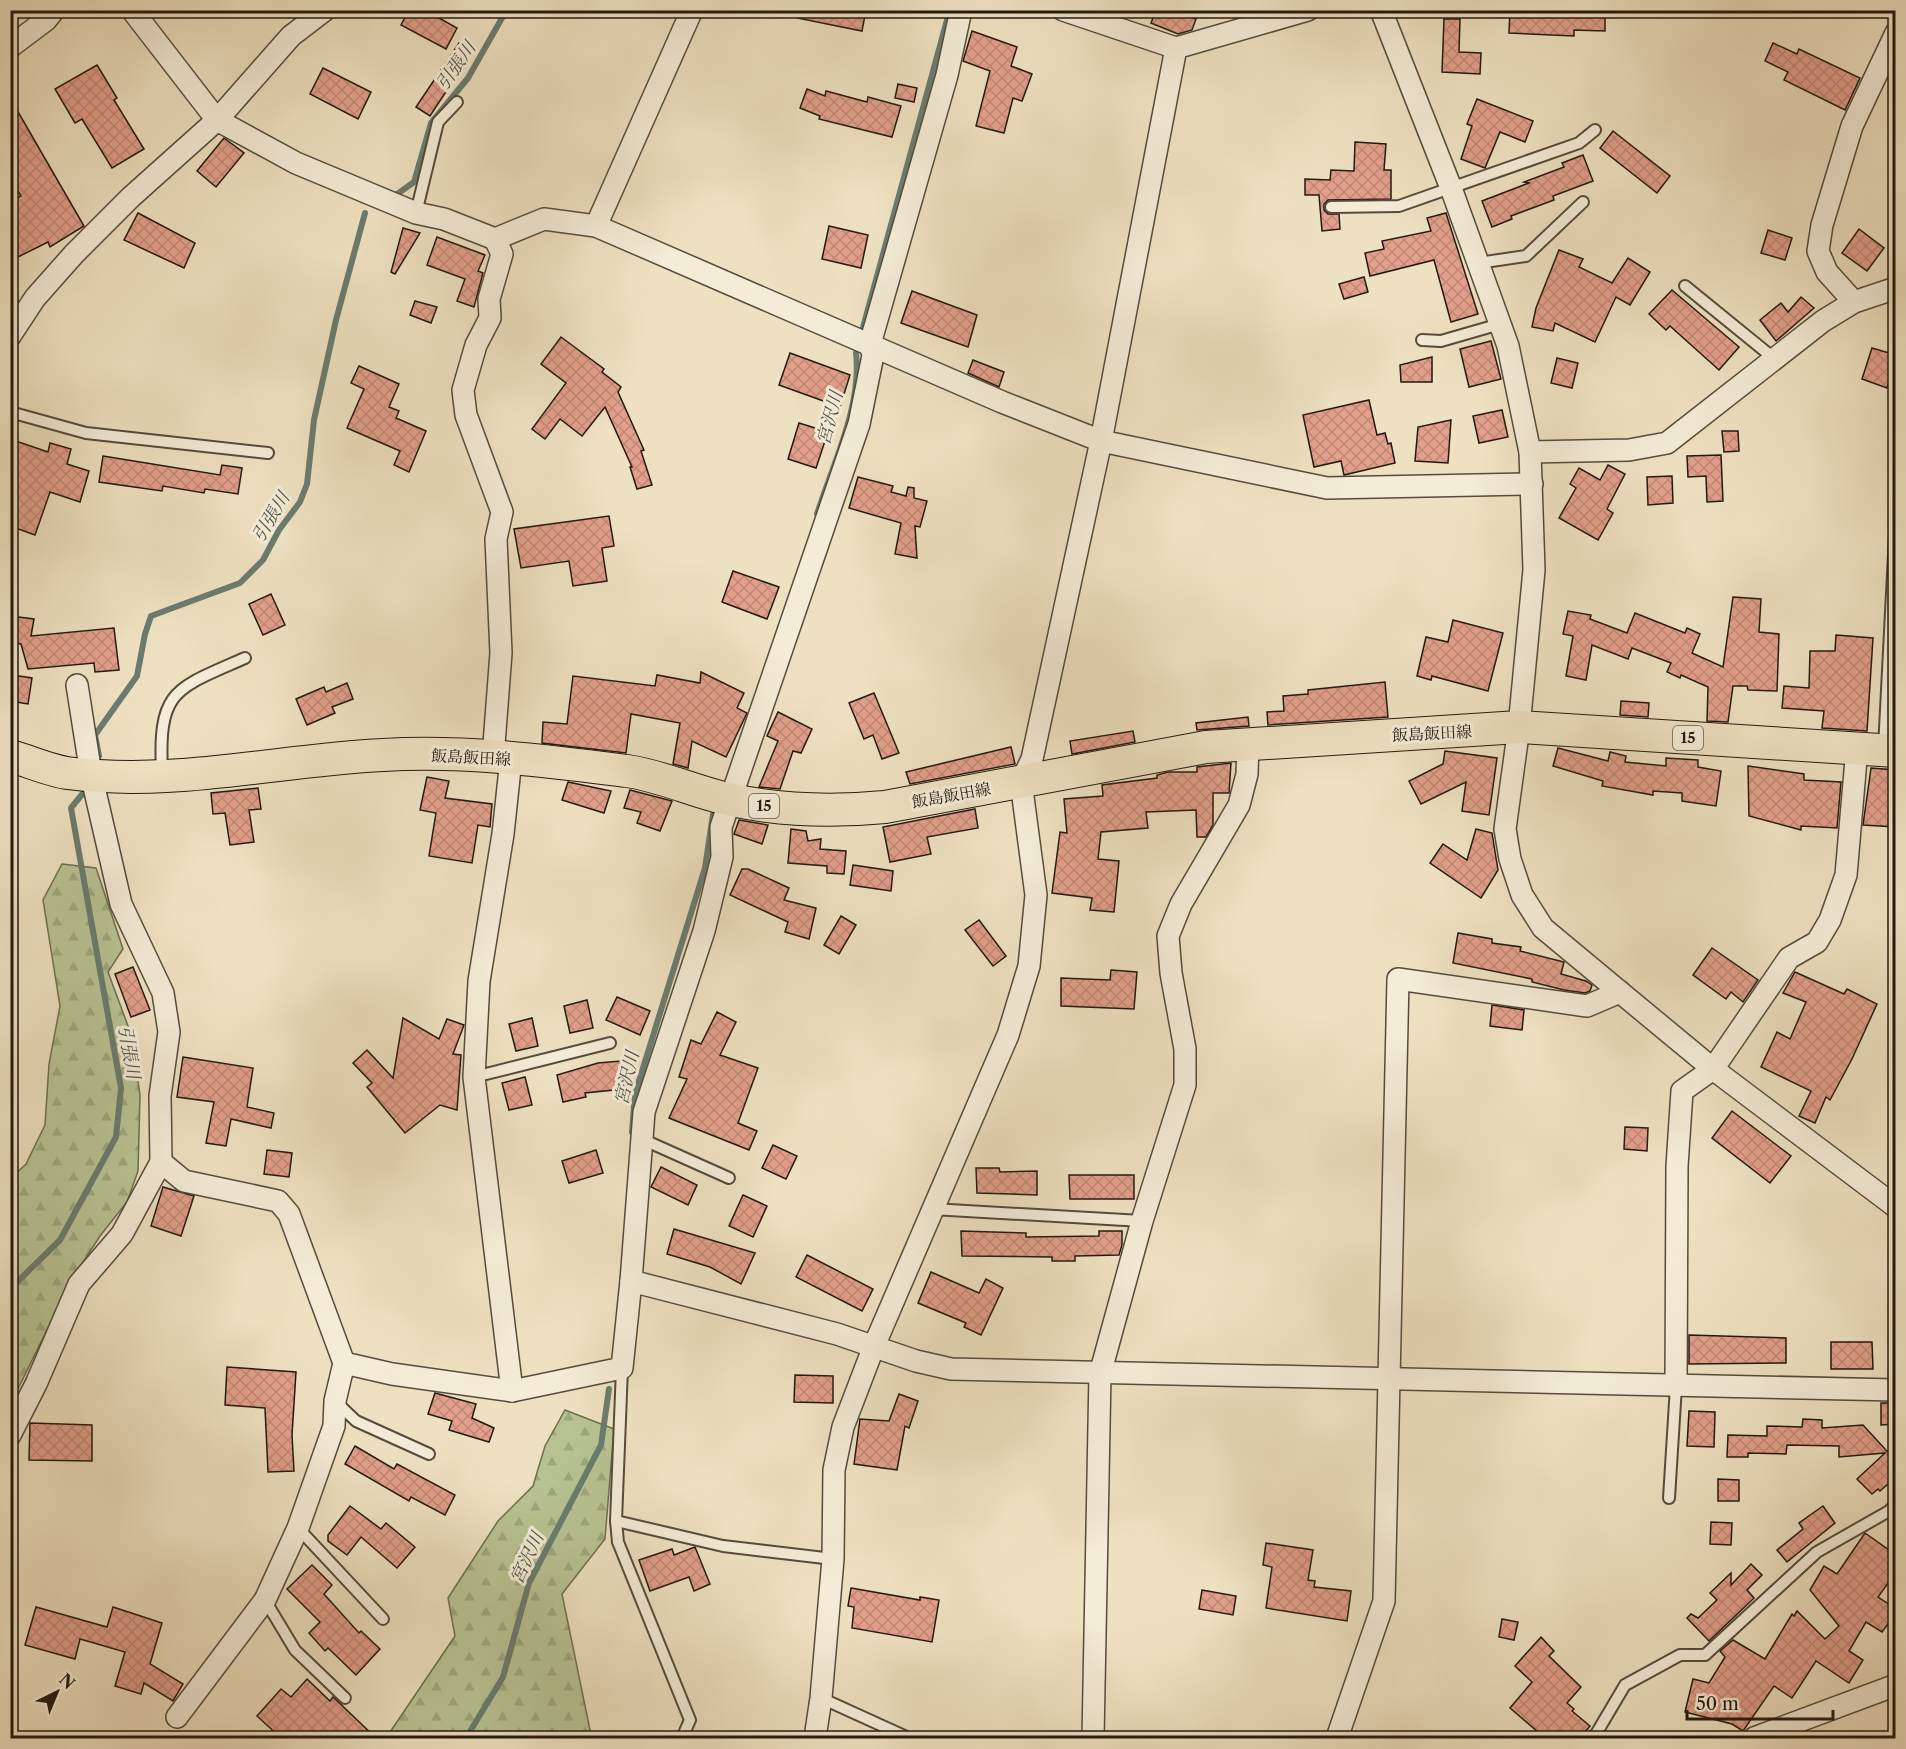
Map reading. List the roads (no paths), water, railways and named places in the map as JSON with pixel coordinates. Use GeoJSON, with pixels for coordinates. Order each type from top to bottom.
{"type":"FeatureCollection","features":[{"type":"Feature","properties":{"kind":"main road","name":"飯島飯田線"},"geometry":{"type":"LineString","coordinates":[[10,756],[65,772],[162,775],[199,774],[383,755],[502,758],[630,771],[730,800],[793,810],[841,811],[885,807],[1206,747],[1248,743],[1519,728],[1879,750]]}},
{"type":"Feature","properties":{"kind":"street"},"geometry":{"type":"LineString","coordinates":[[10,47],[46,20],[54,10]]}},
{"type":"Feature","properties":{"kind":"street"},"geometry":{"type":"LineString","coordinates":[[132,10],[217,120],[296,163],[416,213],[444,219],[495,238],[544,219],[596,226],[1002,402],[1101,441],[1327,488],[1532,484]]}},
{"type":"Feature","properties":{"kind":"street"},"geometry":{"type":"LineString","coordinates":[[10,336],[35,298],[74,254],[131,197],[217,120],[291,36],[325,10]]}},
{"type":"Feature","properties":{"kind":"street"},"geometry":{"type":"LineString","coordinates":[[596,226],[692,10]]}},
{"type":"Feature","properties":{"kind":"street"},"geometry":{"type":"LineString","coordinates":[[860,340],[946,75],[961,10]]}},
{"type":"Feature","properties":{"kind":"street"},"geometry":{"type":"LineString","coordinates":[[1063,10],[1176,48],[1308,10]]}},
{"type":"Feature","properties":{"kind":"street"},"geometry":{"type":"LineString","coordinates":[[1381,10],[1451,188],[1508,346],[1530,452],[1534,570],[1519,728],[1505,829],[1510,859],[1522,895],[1543,928],[1713,1069],[1896,1207]]}},
{"type":"Feature","properties":{"kind":"street"},"geometry":{"type":"LineString","coordinates":[[1854,302],[1827,272],[1818,251],[1822,225],[1852,126],[1896,33]]}},
{"type":"Feature","properties":{"kind":"street"},"geometry":{"type":"LineString","coordinates":[[814,1738],[821,1698],[832,1559],[834,1470],[843,1427],[874,1346],[1008,1035],[1029,966],[1036,895],[1021,782],[1032,759],[1101,441],[1176,48]]}},
{"type":"Feature","properties":{"kind":"street"},"geometry":{"type":"LineString","coordinates":[[495,238],[502,254],[489,299],[490,318],[476,345],[463,390],[465,415],[502,512],[496,539],[501,653],[503,834],[479,981],[474,1077],[512,1391]]}},
{"type":"Feature","properties":{"kind":"street"},"geometry":{"type":"LineString","coordinates":[[1530,452],[1629,450],[1667,444],[1823,321],[1854,302],[1894,294]]}},
{"type":"Feature","properties":{"kind":"street"},"geometry":{"type":"LineString","coordinates":[[344,1363],[392,1374],[512,1391],[622,1368],[644,1140],[644,1112],[704,931],[722,857],[721,827],[859,424],[873,355],[860,340]]}},
{"type":"Feature","properties":{"kind":"street"},"geometry":{"type":"LineString","coordinates":[[10,1435],[36,1384],[79,1284],[122,1234],[161,1162],[160,1096],[169,1032],[163,993],[121,904],[92,774],[77,685]]}},
{"type":"Feature","properties":{"kind":"street"},"geometry":{"type":"LineString","coordinates":[[1092,1738],[1100,1374],[1142,1221],[1185,1085],[1185,1049],[1171,973],[1168,936],[1181,904],[1239,805],[1247,774],[1248,743]]}},
{"type":"Feature","properties":{"kind":"street"},"geometry":{"type":"LineString","coordinates":[[1676,1386],[1677,1166],[1682,1091],[1713,1069],[1789,958],[1817,942],[1830,920],[1846,875],[1879,750]]}},
{"type":"Feature","properties":{"kind":"street"},"geometry":{"type":"LineString","coordinates":[[1337,1738],[1384,1601],[1398,979],[1587,1006],[1620,992]]}},
{"type":"Feature","properties":{"kind":"street"},"geometry":{"type":"LineString","coordinates":[[161,1162],[184,1181],[278,1201],[289,1214],[344,1363],[335,1401],[334,1426],[298,1528],[265,1600],[177,1717]]}},
{"type":"Feature","properties":{"kind":"street"},"geometry":{"type":"LineString","coordinates":[[631,1281],[837,1334],[915,1361],[951,1369],[1896,1390]]}},
{"type":"Feature","properties":{"kind":"street"},"geometry":{"type":"LineString","coordinates":[[1754,1738],[1896,1685]]}},
{"type":"Feature","properties":{"kind":"lane"},"geometry":{"type":"LineString","coordinates":[[416,213],[438,122],[456,102]]}},
{"type":"Feature","properties":{"kind":"lane"},"geometry":{"type":"LineString","coordinates":[[1331,207],[1400,206],[1579,143],[1595,130]]}},
{"type":"Feature","properties":{"kind":"lane"},"geometry":{"type":"LineString","coordinates":[[1478,263],[1526,256],[1583,202]]}},
{"type":"Feature","properties":{"kind":"lane"},"geometry":{"type":"LineString","coordinates":[[1684,286],[1776,360]]}},
{"type":"Feature","properties":{"kind":"lane"},"geometry":{"type":"LineString","coordinates":[[1422,340],[1442,341],[1500,324]]}},
{"type":"Feature","properties":{"kind":"lane"},"geometry":{"type":"LineString","coordinates":[[10,412],[86,433],[268,453]]}},
{"type":"Feature","properties":{"kind":"lane"},"geometry":{"type":"LineString","coordinates":[[1879,750],[1896,515]]}},
{"type":"Feature","properties":{"kind":"lane"},"geometry":{"type":"LineString","coordinates":[[162,775],[160,736],[168,704],[184,686],[245,658]]}},
{"type":"Feature","properties":{"kind":"lane"},"geometry":{"type":"LineString","coordinates":[[474,1077],[610,1043]]}},
{"type":"Feature","properties":{"kind":"lane"},"geometry":{"type":"LineString","coordinates":[[644,1140],[729,1178]]}},
{"type":"Feature","properties":{"kind":"lane"},"geometry":{"type":"LineString","coordinates":[[932,1209],[1142,1221]]}},
{"type":"Feature","properties":{"kind":"lane"},"geometry":{"type":"LineString","coordinates":[[622,1368],[616,1521],[618,1542],[690,1719],[682,1738]]}},
{"type":"Feature","properties":{"kind":"lane"},"geometry":{"type":"LineString","coordinates":[[1669,1498],[1676,1386]]}},
{"type":"Feature","properties":{"kind":"lane"},"geometry":{"type":"LineString","coordinates":[[335,1401],[356,1421],[429,1454]]}},
{"type":"Feature","properties":{"kind":"lane"},"geometry":{"type":"LineString","coordinates":[[1590,1738],[1596,1734],[1625,1685],[1680,1655],[1706,1655],[1817,1552],[1889,1511],[1896,1504]]}},
{"type":"Feature","properties":{"kind":"lane"},"geometry":{"type":"LineString","coordinates":[[616,1521],[723,1546],[832,1559]]}},
{"type":"Feature","properties":{"kind":"lane"},"geometry":{"type":"LineString","coordinates":[[298,1528],[383,1619]]}},
{"type":"Feature","properties":{"kind":"lane"},"geometry":{"type":"LineString","coordinates":[[265,1600],[296,1650],[345,1698]]}},
{"type":"Feature","properties":{"kind":"lane"},"geometry":{"type":"LineString","coordinates":[[821,1698],[909,1738]]}},
{"type":"Feature","properties":{"kind":"waterway","name":"引張川"},"geometry":{"type":"LineString","coordinates":[[393,197],[414,182],[431,123],[468,78],[502,18],[510,10]]}},
{"type":"Feature","properties":{"kind":"waterway","name":"宮沢川"},"geometry":{"type":"LineString","coordinates":[[817,514],[851,414],[857,373],[856,353],[947,20]]}},
{"type":"Feature","properties":{"kind":"waterway","name":"引張川"},"geometry":{"type":"LineString","coordinates":[[99,756],[95,735],[137,676],[151,616],[240,583],[263,560],[279,530],[300,502],[307,484],[314,420],[336,320],[365,213]]}},
{"type":"Feature","properties":{"kind":"waterway","name":"引張川"},"geometry":{"type":"LineString","coordinates":[[10,1289],[60,1240],[116,1137],[121,1088],[71,808],[84,792]]}},
{"type":"Feature","properties":{"kind":"waterway","name":"宮沢川"},"geometry":{"type":"LineString","coordinates":[[632,1132],[635,1094],[705,868],[713,814]]}},
{"type":"Feature","properties":{"kind":"waterway","name":"宮沢川"},"geometry":{"type":"LineString","coordinates":[[466,1738],[503,1677],[529,1583],[601,1445],[609,1389]]}}]}
